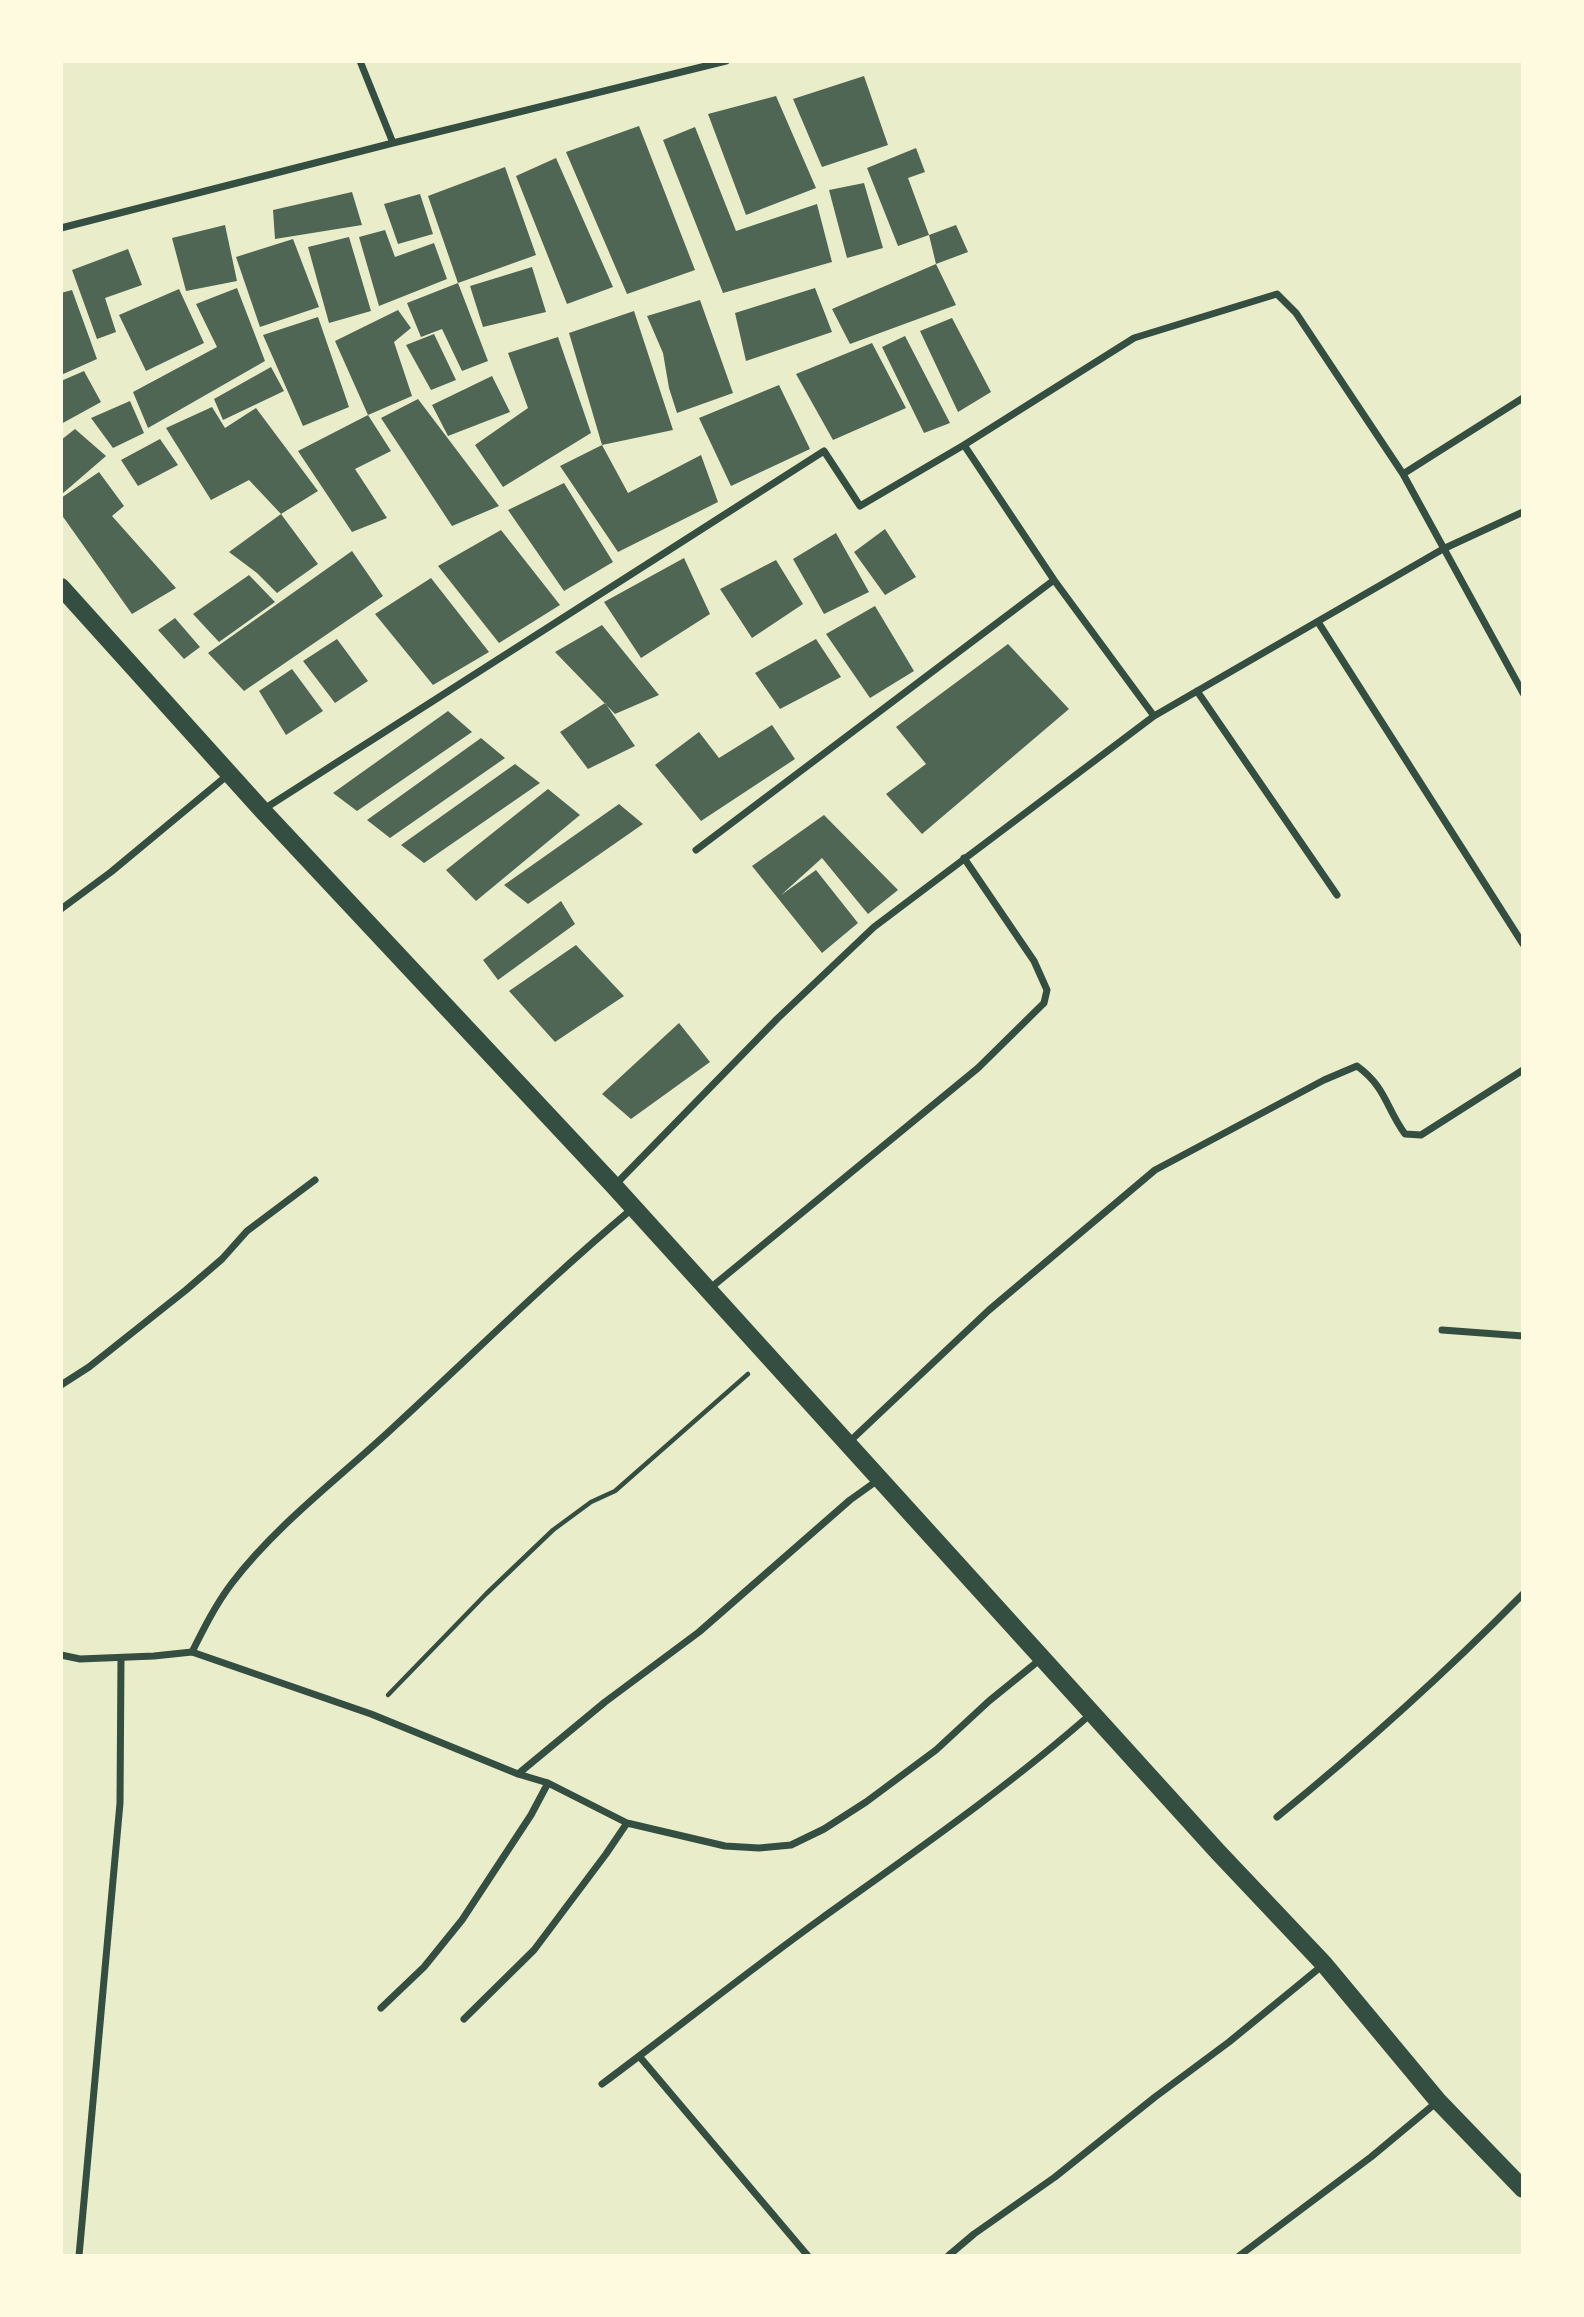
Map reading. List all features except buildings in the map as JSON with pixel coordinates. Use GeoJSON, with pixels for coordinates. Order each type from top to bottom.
{"type":"FeatureCollection","features":[{"type":"Feature","properties":{"kind":"main road"},"geometry":{"type":"LineString","coordinates":[[61,587],[262,810],[614,1186],[878,1480],[1324,1964],[1438,2101],[1523,2189]]}},
{"type":"Feature","properties":{"kind":"street"},"geometry":{"type":"LineString","coordinates":[[360,61],[393,142]]}},
{"type":"Feature","properties":{"kind":"street"},"geometry":{"type":"LineString","coordinates":[[61,228],[393,142],[726,61]]}},
{"type":"Feature","properties":{"kind":"street"},"geometry":{"type":"LineString","coordinates":[[262,810],[824,451],[860,506],[964,445],[1134,338],[1277,294],[1296,313],[1403,474],[1523,693]]}},
{"type":"Feature","properties":{"kind":"street"},"geometry":{"type":"LineString","coordinates":[[1403,474],[1523,398]]}},
{"type":"Feature","properties":{"kind":"street"},"geometry":{"type":"LineString","coordinates":[[964,445],[1054,580],[1154,716]]}},
{"type":"Feature","properties":{"kind":"street"},"geometry":{"type":"LineString","coordinates":[[614,1186],[777,1019],[874,926],[1154,716],[1443,549],[1523,512]]}},
{"type":"Feature","properties":{"kind":"street"},"geometry":{"type":"LineString","coordinates":[[696,850],[1054,580]]}},
{"type":"Feature","properties":{"kind":"street"},"geometry":{"type":"LineString","coordinates":[[1318,622],[1523,944]]}},
{"type":"Feature","properties":{"kind":"street"},"geometry":{"type":"LineString","coordinates":[[1197,691],[1337,895]]}},
{"type":"Feature","properties":{"kind":"street"},"geometry":{"type":"LineString","coordinates":[[61,909],[111,872],[229,774]]}},
{"type":"Feature","properties":{"kind":"street"},"geometry":{"type":"LineString","coordinates":[[708,1290],[978,1068],[1044,1003],[1047,990],[1034,961],[964,858]]}},
{"type":"Feature","properties":{"kind":"street"},"geometry":{"type":"LineString","coordinates":[[846,1444],[989,1310],[1155,1170],[1324,1080],[1357,1066],[1371,1077],[1386,1098],[1397,1124],[1405,1134],[1421,1135],[1523,1070]]}},
{"type":"Feature","properties":{"kind":"street"},"geometry":{"type":"LineString","coordinates":[[61,1385],[89,1367],[186,1290],[222,1259],[247,1231],[315,1180]]}},
{"type":"Feature","properties":{"kind":"street"},"geometry":{"type":"LineString","coordinates":[[192,1651],[210,1615],[233,1582],[289,1520],[363,1457],[571,1261],[634,1208]]}},
{"type":"Feature","properties":{"kind":"street"},"geometry":{"type":"LineString","coordinates":[[1442,1330],[1523,1336]]}},
{"type":"Feature","properties":{"kind":"street"},"geometry":{"type":"LineString","coordinates":[[518,1774],[605,1702],[699,1632],[850,1500],[878,1480]]}},
{"type":"Feature","properties":{"kind":"street"},"geometry":{"type":"LineString","coordinates":[[1277,1817],[1359,1749],[1523,1594]]}},
{"type":"Feature","properties":{"kind":"street"},"geometry":{"type":"LineString","coordinates":[[61,1655],[80,1659],[192,1651],[371,1714],[518,1774],[548,1783],[627,1823],[725,1846],[759,1848],[790,1845],[824,1829],[866,1802],[936,1750],[989,1701],[1043,1657]]}},
{"type":"Feature","properties":{"kind":"street"},"geometry":{"type":"LineString","coordinates":[[79,2256],[120,1803],[121,1657]]}},
{"type":"Feature","properties":{"kind":"street"},"geometry":{"type":"LineString","coordinates":[[601,2084],[820,1919],[992,1796],[1093,1713]]}},
{"type":"Feature","properties":{"kind":"street"},"geometry":{"type":"LineString","coordinates":[[381,2008],[424,1967],[462,1920],[531,1815],[548,1783]]}},
{"type":"Feature","properties":{"kind":"street"},"geometry":{"type":"LineString","coordinates":[[464,2019],[534,1950],[627,1823]]}},
{"type":"Feature","properties":{"kind":"street"},"geometry":{"type":"LineString","coordinates":[[948,2256],[1229,2042],[1324,1964]]}},
{"type":"Feature","properties":{"kind":"street"},"geometry":{"type":"LineString","coordinates":[[639,2056],[808,2256]]}},
{"type":"Feature","properties":{"kind":"street"},"geometry":{"type":"LineString","coordinates":[[1238,2256],[1371,2157],[1438,2101]]}},
{"type":"Feature","properties":{"kind":"path"},"geometry":{"type":"LineString","coordinates":[[371,1714],[411,1669],[553,1530],[591,1502],[615,1491],[769,1357]]}}]}
